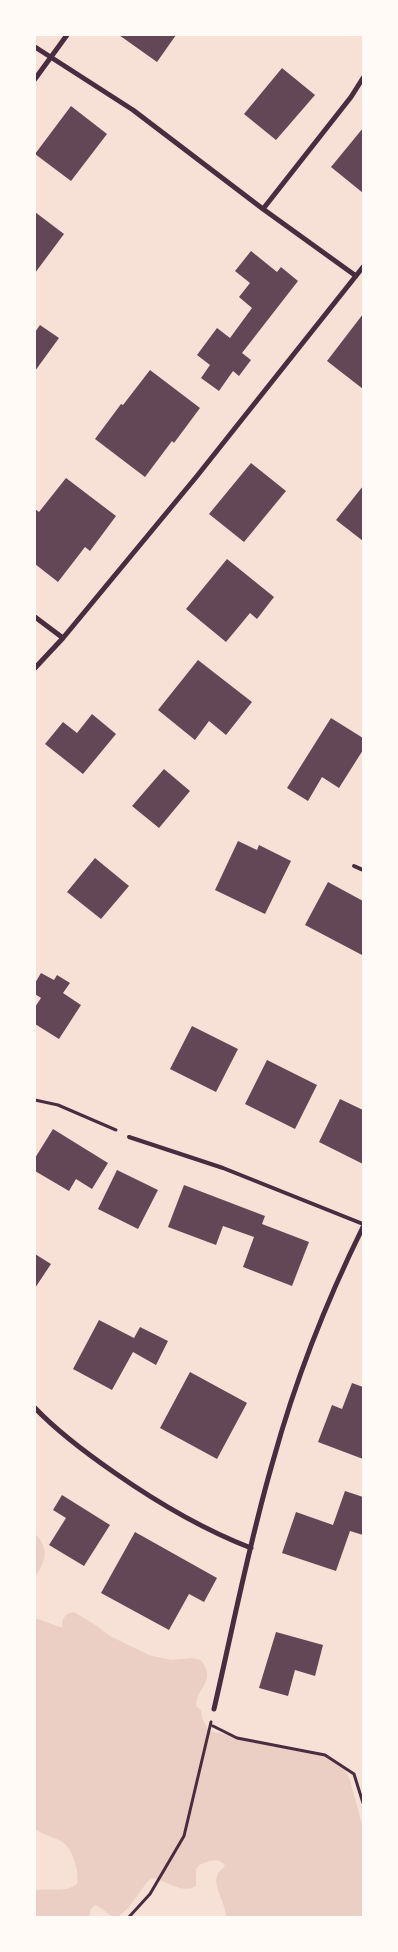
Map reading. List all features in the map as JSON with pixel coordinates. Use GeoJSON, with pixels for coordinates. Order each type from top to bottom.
{"type":"FeatureCollection","features":[{"type":"Feature","properties":{"kind":"street"},"geometry":{"type":"LineString","coordinates":[[35,79],[67,35]]}},
{"type":"Feature","properties":{"kind":"street"},"geometry":{"type":"LineString","coordinates":[[35,47],[133,110],[263,209],[356,276]]}},
{"type":"Feature","properties":{"kind":"street"},"geometry":{"type":"LineString","coordinates":[[263,209],[351,97],[363,78]]}},
{"type":"Feature","properties":{"kind":"street"},"geometry":{"type":"LineString","coordinates":[[35,668],[63,638],[197,476],[363,267]]}},
{"type":"Feature","properties":{"kind":"street"},"geometry":{"type":"LineString","coordinates":[[35,617],[63,638]]}},
{"type":"Feature","properties":{"kind":"street"},"geometry":{"type":"LineString","coordinates":[[214,1709],[272,1462],[294,1392],[324,1314],[363,1226]]}},
{"type":"Feature","properties":{"kind":"street"},"geometry":{"type":"LineString","coordinates":[[356,1242],[363,1245]]}},
{"type":"Feature","properties":{"kind":"street"},"geometry":{"type":"LineString","coordinates":[[35,1408],[87,1454],[154,1499],[209,1531],[251,1548]]}},
{"type":"Feature","properties":{"kind":"lane"},"geometry":{"type":"LineString","coordinates":[[354,866],[363,870]]}},
{"type":"Feature","properties":{"kind":"lane"},"geometry":{"type":"LineString","coordinates":[[130,1136],[223,1168],[363,1226]]}},
{"type":"Feature","properties":{"kind":"path"},"geometry":{"type":"LineString","coordinates":[[35,1100],[58,1105],[130,1136]]}},
{"type":"Feature","properties":{"kind":"path"},"geometry":{"type":"LineString","coordinates":[[129,1917],[150,1894],[184,1836],[214,1709]]}},
{"type":"Feature","properties":{"kind":"path"},"geometry":{"type":"LineString","coordinates":[[211,1724],[237,1738],[325,1755],[354,1774],[363,1803]]}},
{"type":"Feature","properties":{"kind":"shaded area"},"geometry":{"type":"Polygon","coordinates":[[[35,1534],[43,1544],[45,1554],[42,1565],[35,1576],[35,1534]]]}},
{"type":"Feature","properties":{"kind":"shaded area"},"geometry":{"type":"Polygon","coordinates":[[[74,1612],[110,1636],[149,1655],[171,1660],[192,1658],[201,1660],[205,1667],[207,1679],[199,1693],[196,1706],[201,1710],[202,1718],[209,1731],[320,1753],[345,1770],[350,1780],[363,1828],[363,1917],[226,1917],[216,1880],[218,1873],[225,1866],[217,1860],[199,1865],[196,1870],[196,1886],[191,1888],[180,1888],[152,1878],[129,1907],[118,1917],[111,1916],[95,1905],[91,1909],[89,1917],[35,1917],[35,1891],[62,1890],[72,1887],[77,1884],[77,1872],[71,1852],[67,1847],[59,1840],[35,1829],[35,1618],[63,1628],[62,1622],[64,1617],[74,1612]]]}},
{"type":"Feature","properties":{"kind":"building"},"geometry":{"type":"Polygon","coordinates":[[[119,35],[176,35],[157,62],[119,35]]]}},
{"type":"Feature","properties":{"kind":"building"},"geometry":{"type":"Polygon","coordinates":[[[282,68],[315,95],[276,140],[244,114],[282,68]]]}},
{"type":"Feature","properties":{"kind":"building"},"geometry":{"type":"Polygon","coordinates":[[[71,106],[107,134],[71,181],[35,154],[71,106]]]}},
{"type":"Feature","properties":{"kind":"building"},"geometry":{"type":"Polygon","coordinates":[[[363,128],[363,193],[331,167],[363,128]]]}},
{"type":"Feature","properties":{"kind":"building"},"geometry":{"type":"Polygon","coordinates":[[[35,212],[64,234],[35,273],[35,212]]]}},
{"type":"Feature","properties":{"kind":"building"},"geometry":{"type":"Polygon","coordinates":[[[251,251],[277,272],[281,267],[298,281],[242,353],[251,360],[239,376],[233,371],[219,391],[201,378],[210,365],[197,355],[217,328],[230,338],[252,308],[239,297],[250,283],[235,271],[251,251]]]}},
{"type":"Feature","properties":{"kind":"building"},"geometry":{"type":"Polygon","coordinates":[[[363,314],[363,389],[327,361],[363,314]]]}},
{"type":"Feature","properties":{"kind":"building"},"geometry":{"type":"Polygon","coordinates":[[[40,325],[59,338],[35,371],[35,332],[40,325]]]}},
{"type":"Feature","properties":{"kind":"building"},"geometry":{"type":"Polygon","coordinates":[[[150,370],[200,408],[145,477],[95,439],[150,370]]]}},
{"type":"Feature","properties":{"kind":"building"},"geometry":{"type":"Polygon","coordinates":[[[251,463],[286,491],[244,542],[209,514],[251,463]]]}},
{"type":"Feature","properties":{"kind":"building"},"geometry":{"type":"Polygon","coordinates":[[[66,478],[116,516],[90,551],[85,547],[58,582],[35,564],[35,509],[39,512],[66,478]]]}},
{"type":"Feature","properties":{"kind":"building"},"geometry":{"type":"Polygon","coordinates":[[[363,486],[363,541],[336,520],[363,486]]]}},
{"type":"Feature","properties":{"kind":"building"},"geometry":{"type":"Polygon","coordinates":[[[227,559],[274,597],[257,619],[250,613],[226,642],[186,609],[227,559]]]}},
{"type":"Feature","properties":{"kind":"building"},"geometry":{"type":"Polygon","coordinates":[[[198,660],[252,702],[226,735],[209,721],[195,740],[158,710],[198,660]]]}},
{"type":"Feature","properties":{"kind":"building"},"geometry":{"type":"Polygon","coordinates":[[[92,714],[116,734],[83,774],[45,744],[63,722],[77,733],[92,714]]]}},
{"type":"Feature","properties":{"kind":"building"},"geometry":{"type":"Polygon","coordinates":[[[331,718],[363,738],[363,750],[339,788],[322,777],[308,801],[287,788],[331,718]]]}},
{"type":"Feature","properties":{"kind":"building"},"geometry":{"type":"Polygon","coordinates":[[[164,769],[190,791],[159,828],[132,806],[164,769]]]}},
{"type":"Feature","properties":{"kind":"building"},"geometry":{"type":"Polygon","coordinates":[[[238,841],[257,850],[259,845],[291,861],[265,914],[215,890],[238,841]]]}},
{"type":"Feature","properties":{"kind":"building"},"geometry":{"type":"Polygon","coordinates":[[[95,858],[129,886],[101,919],[67,892],[95,858]]]}},
{"type":"Feature","properties":{"kind":"building"},"geometry":{"type":"Polygon","coordinates":[[[328,882],[363,901],[362,955],[305,925],[328,882]]]}},
{"type":"Feature","properties":{"kind":"building"},"geometry":{"type":"Polygon","coordinates":[[[41,973],[54,980],[57,975],[70,983],[63,993],[81,1005],[59,1039],[35,1024],[35,1007],[41,998],[35,994],[35,983],[41,973]]]}},
{"type":"Feature","properties":{"kind":"building"},"geometry":{"type":"Polygon","coordinates":[[[192,1026],[238,1049],[216,1092],[170,1069],[192,1026]]]}},
{"type":"Feature","properties":{"kind":"building"},"geometry":{"type":"Polygon","coordinates":[[[267,1060],[317,1085],[295,1129],[245,1104],[267,1060]]]}},
{"type":"Feature","properties":{"kind":"building"},"geometry":{"type":"Polygon","coordinates":[[[340,1099],[363,1110],[363,1164],[319,1142],[340,1099]]]}},
{"type":"Feature","properties":{"kind":"building"},"geometry":{"type":"Polygon","coordinates":[[[53,1129],[108,1163],[92,1189],[76,1179],[69,1191],[35,1171],[35,1158],[53,1129]]]}},
{"type":"Feature","properties":{"kind":"building"},"geometry":{"type":"Polygon","coordinates":[[[117,1170],[158,1190],[138,1229],[98,1209],[117,1170]]]}},
{"type":"Feature","properties":{"kind":"building"},"geometry":{"type":"Polygon","coordinates":[[[184,1185],[265,1216],[262,1224],[309,1242],[292,1286],[243,1267],[254,1237],[223,1226],[216,1245],[168,1227],[184,1185]]]}},
{"type":"Feature","properties":{"kind":"building"},"geometry":{"type":"Polygon","coordinates":[[[35,1254],[51,1264],[35,1288],[35,1254]]]}},
{"type":"Feature","properties":{"kind":"building"},"geometry":{"type":"Polygon","coordinates":[[[99,1320],[134,1338],[140,1327],[168,1341],[156,1365],[133,1352],[112,1390],[73,1369],[99,1320]]]}},
{"type":"Feature","properties":{"kind":"building"},"geometry":{"type":"Polygon","coordinates":[[[190,1372],[247,1403],[217,1459],[160,1428],[190,1372]]]}},
{"type":"Feature","properties":{"kind":"building"},"geometry":{"type":"Polygon","coordinates":[[[352,1383],[363,1387],[363,1459],[318,1442],[332,1405],[342,1409],[352,1383]]]}},
{"type":"Feature","properties":{"kind":"building"},"geometry":{"type":"Polygon","coordinates":[[[345,1491],[363,1497],[363,1535],[350,1531],[336,1571],[282,1553],[296,1512],[333,1525],[345,1491]]]}},
{"type":"Feature","properties":{"kind":"building"},"geometry":{"type":"Polygon","coordinates":[[[62,1495],[110,1525],[84,1566],[49,1545],[66,1518],[53,1510],[62,1495]]]}},
{"type":"Feature","properties":{"kind":"building"},"geometry":{"type":"Polygon","coordinates":[[[135,1532],[217,1578],[204,1602],[189,1594],[169,1630],[101,1593],[135,1532]]]}},
{"type":"Feature","properties":{"kind":"building"},"geometry":{"type":"Polygon","coordinates":[[[276,1632],[323,1645],[315,1676],[295,1670],[288,1696],[259,1688],[276,1632]]]}}]}
